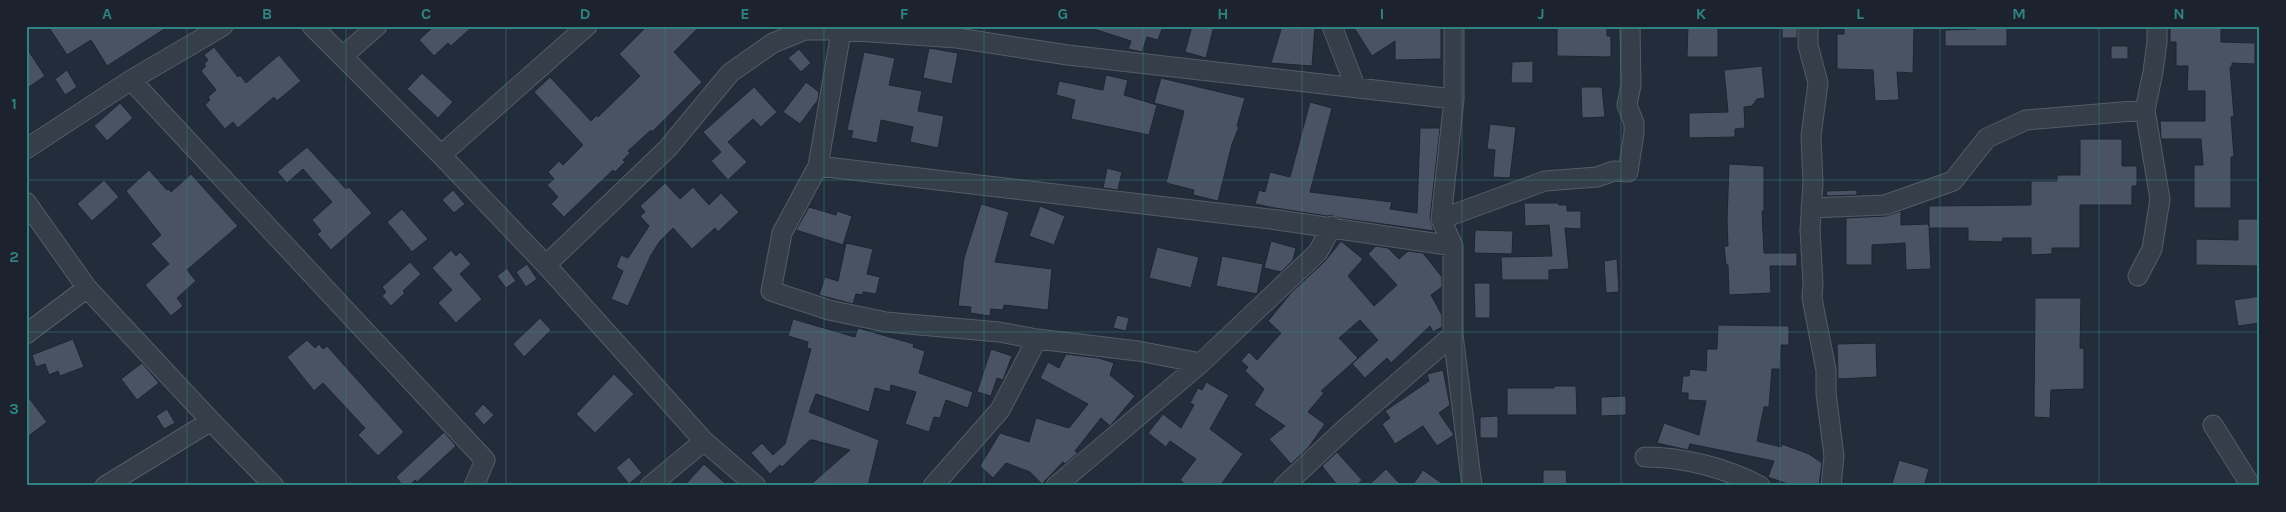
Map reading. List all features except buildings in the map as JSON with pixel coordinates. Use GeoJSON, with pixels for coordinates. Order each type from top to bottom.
{"type":"FeatureCollection","features":[{"type":"Feature","properties":{"kind":"street"},"geometry":{"type":"LineString","coordinates":[[26,149],[131,80],[223,26]]}},
{"type":"Feature","properties":{"kind":"street"},"geometry":{"type":"LineString","coordinates":[[312,26],[546,265],[704,441],[756,486]]}},
{"type":"Feature","properties":{"kind":"street"},"geometry":{"type":"LineString","coordinates":[[343,56],[377,26]]}},
{"type":"Feature","properties":{"kind":"street"},"geometry":{"type":"LineString","coordinates":[[440,155],[587,26]]}},
{"type":"Feature","properties":{"kind":"street"},"geometry":{"type":"LineString","coordinates":[[1332,26],[1356,86]]}},
{"type":"Feature","properties":{"kind":"street"},"geometry":{"type":"LineString","coordinates":[[1454,26],[1454,99],[1441,219],[1453,246],[1453,335],[1472,486]]}},
{"type":"Feature","properties":{"kind":"street"},"geometry":{"type":"LineString","coordinates":[[1441,219],[1545,181],[1597,177],[1614,170],[1628,172],[1634,133],[1634,123],[1628,105],[1631,86],[1630,26]]}},
{"type":"Feature","properties":{"kind":"street"},"geometry":{"type":"LineString","coordinates":[[1808,26],[1808,45],[1818,83],[1811,136],[1813,183],[1810,230],[1814,283],[1812,298],[1826,370],[1826,393],[1834,456],[1831,486]]}},
{"type":"Feature","properties":{"kind":"street"},"geometry":{"type":"LineString","coordinates":[[2138,276],[2152,249],[2160,199],[2146,110],[2157,42],[2156,26]]}},
{"type":"Feature","properties":{"kind":"street"},"geometry":{"type":"LineString","coordinates":[[546,265],[668,148],[730,73],[773,43],[805,30],[842,28],[957,38],[1068,55],[1356,86],[1454,99]]}},
{"type":"Feature","properties":{"kind":"street"},"geometry":{"type":"LineString","coordinates":[[842,28],[818,166],[782,233],[771,292],[829,310],[886,322],[999,332],[1037,339],[1138,351],[1201,363]]}},
{"type":"Feature","properties":{"kind":"street"},"geometry":{"type":"LineString","coordinates":[[131,80],[485,460],[474,486]]}},
{"type":"Feature","properties":{"kind":"street"},"geometry":{"type":"LineString","coordinates":[[1811,208],[1886,205],[1953,181],[1987,138],[2026,120],[2146,110]]}},
{"type":"Feature","properties":{"kind":"street"},"geometry":{"type":"LineString","coordinates":[[818,166],[1332,226],[1453,246]]}},
{"type":"Feature","properties":{"kind":"street"},"geometry":{"type":"LineString","coordinates":[[26,202],[87,288],[274,486]]}},
{"type":"Feature","properties":{"kind":"street"},"geometry":{"type":"LineString","coordinates":[[1056,486],[1201,363],[1318,252],[1332,226]]}},
{"type":"Feature","properties":{"kind":"street"},"geometry":{"type":"LineString","coordinates":[[26,334],[87,288]]}},
{"type":"Feature","properties":{"kind":"street"},"geometry":{"type":"LineString","coordinates":[[1284,486],[1347,427],[1453,335]]}},
{"type":"Feature","properties":{"kind":"street"},"geometry":{"type":"LineString","coordinates":[[933,486],[1000,410],[1037,339]]}},
{"type":"Feature","properties":{"kind":"street"},"geometry":{"type":"LineString","coordinates":[[105,486],[211,421]]}},
{"type":"Feature","properties":{"kind":"street"},"geometry":{"type":"LineString","coordinates":[[2213,425],[2251,486]]}},
{"type":"Feature","properties":{"kind":"street"},"geometry":{"type":"LineString","coordinates":[[650,486],[704,441]]}},
{"type":"Feature","properties":{"kind":"street"},"geometry":{"type":"LineString","coordinates":[[1645,457],[1664,457],[1725,471],[1743,477],[1760,486]]}}]}
